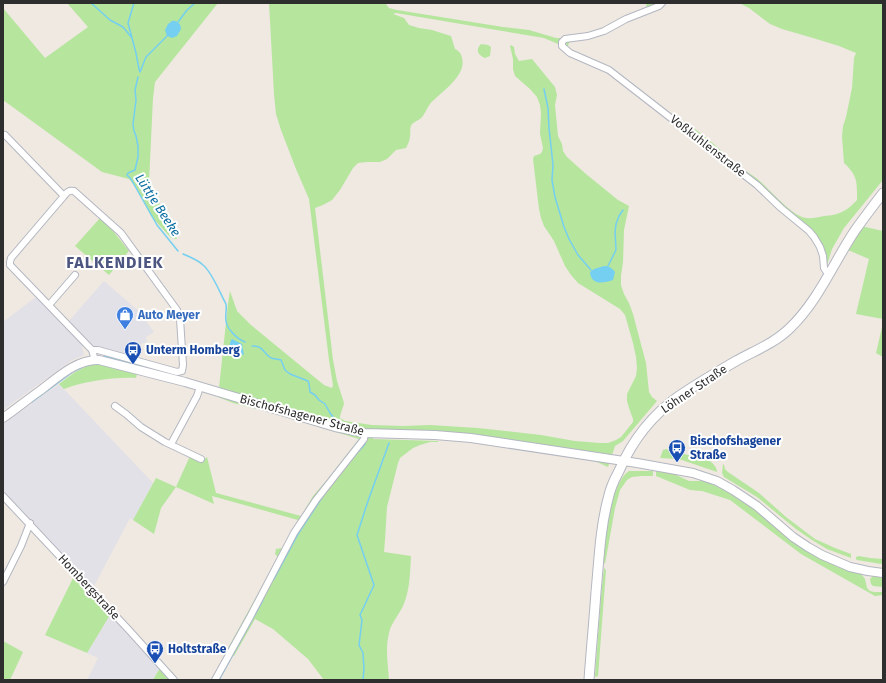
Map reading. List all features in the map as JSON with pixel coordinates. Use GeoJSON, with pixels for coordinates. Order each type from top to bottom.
{"type":"FeatureCollection","features":[{"type":"Feature","properties":{"kind":"main road","name":"Löhner Straße"},"geometry":{"type":"LineString","coordinates":[[589,680],[598,566],[604,517],[608,497],[615,478],[632,446],[656,415],[678,397],[711,376],[770,343],[791,328],[820,290],[854,233],[883,193]]}},
{"type":"Feature","properties":{"kind":"street","name":"Voßkuhlenstraße"},"geometry":{"type":"LineString","coordinates":[[662,3],[659,6],[626,19],[604,31],[588,36],[565,39],[562,42],[562,46],[570,53],[610,70],[757,184],[781,208],[809,231],[814,237],[823,256],[824,268],[830,274]]}},
{"type":"Feature","properties":{"kind":"street"},"geometry":{"type":"LineString","coordinates":[[4,135],[64,196]]}},
{"type":"Feature","properties":{"kind":"street"},"geometry":{"type":"LineString","coordinates":[[92,350],[98,350],[178,372],[182,371],[183,369],[180,319],[177,310],[121,233],[74,192],[69,191],[11,258],[10,265],[92,350],[95,360]]}},
{"type":"Feature","properties":{"kind":"street"},"geometry":{"type":"LineString","coordinates":[[49,305],[75,275]]}},
{"type":"Feature","properties":{"kind":"street","name":"Bischofshagener Straße"},"geometry":{"type":"LineString","coordinates":[[3,418],[67,370],[79,364],[95,360],[113,363],[335,427],[365,433],[435,435],[472,438],[685,471],[717,481],[733,490],[757,506],[793,537],[822,556],[850,567],[883,573]]}},
{"type":"Feature","properties":{"kind":"street"},"geometry":{"type":"LineString","coordinates":[[171,444],[197,396],[200,387]]}},
{"type":"Feature","properties":{"kind":"street"},"geometry":{"type":"LineString","coordinates":[[115,406],[141,427],[166,442],[201,459]]}},
{"type":"Feature","properties":{"kind":"street"},"geometry":{"type":"LineString","coordinates":[[215,680],[294,533],[316,500],[364,439],[365,433]]}},
{"type":"Feature","properties":{"kind":"street","name":"Hombergstraße"},"geometry":{"type":"LineString","coordinates":[[3,496],[30,523],[174,680]]}},
{"type":"Feature","properties":{"kind":"street"},"geometry":{"type":"LineString","coordinates":[[3,582],[21,546],[30,523]]}},
{"type":"Feature","properties":{"kind":"shaded area"},"geometry":{"type":"Polygon","coordinates":[[[104,281],[136,308],[154,332],[146,337],[147,342],[141,344],[140,358],[91,345],[82,346],[84,355],[72,360],[3,410],[3,322],[36,297],[60,322],[69,321],[104,281]]]}},
{"type":"Feature","properties":{"kind":"shaded area"},"geometry":{"type":"Polygon","coordinates":[[[59,384],[153,483],[133,520],[130,518],[93,588],[3,492],[3,424],[59,384]]]}},
{"type":"Feature","properties":{"kind":"shaded area"},"geometry":{"type":"Polygon","coordinates":[[[110,615],[160,668],[153,680],[87,680],[98,658],[87,653],[110,615]]]}},
{"type":"Feature","properties":{"kind":"green space"},"geometry":{"type":"Polygon","coordinates":[[[67,3],[218,3],[155,82],[149,182],[177,239],[171,238],[151,216],[137,189],[129,179],[102,172],[3,100],[3,8],[45,58],[88,27],[67,3]]]}},
{"type":"Feature","properties":{"kind":"green space"},"geometry":{"type":"Polygon","coordinates":[[[269,3],[385,3],[389,8],[397,10],[529,30],[556,38],[562,38],[603,28],[622,17],[647,9],[646,4],[648,3],[666,3],[660,9],[573,40],[569,43],[568,48],[612,69],[681,122],[695,129],[715,145],[737,166],[758,180],[796,214],[801,217],[810,218],[846,210],[857,200],[856,180],[852,172],[844,163],[842,137],[843,126],[852,88],[854,58],[856,53],[839,46],[770,24],[749,8],[739,3],[883,3],[883,180],[844,228],[832,249],[827,265],[820,244],[760,189],[608,72],[561,48],[558,44],[544,38],[396,13],[393,14],[404,18],[409,25],[451,36],[455,49],[459,51],[461,55],[463,65],[461,71],[452,83],[430,104],[422,117],[412,124],[410,129],[410,139],[406,148],[396,150],[387,159],[380,162],[358,163],[353,168],[340,190],[332,200],[315,208],[333,360],[337,381],[344,403],[340,418],[345,421],[372,425],[430,425],[478,428],[600,443],[608,443],[621,437],[633,422],[627,401],[627,394],[636,376],[637,368],[633,343],[625,315],[620,309],[578,283],[565,266],[554,241],[544,226],[539,209],[533,159],[534,156],[542,152],[543,148],[540,134],[540,105],[537,97],[515,76],[511,45],[514,47],[515,54],[519,61],[532,59],[555,87],[557,95],[555,105],[558,136],[562,144],[563,151],[567,157],[618,200],[629,206],[624,230],[621,285],[633,314],[646,363],[649,392],[657,401],[623,441],[615,446],[608,467],[588,460],[472,442],[412,438],[373,438],[438,441],[413,448],[400,458],[387,507],[384,552],[411,556],[407,594],[403,606],[391,626],[388,639],[387,656],[389,680],[324,680],[308,659],[273,629],[255,619],[234,656],[227,650],[278,557],[275,554],[276,549],[283,548],[298,520],[212,496],[214,504],[176,487],[190,456],[201,463],[207,457],[216,493],[301,516],[313,496],[359,439],[273,413],[233,403],[218,397],[230,291],[237,311],[251,325],[324,385],[332,388],[333,385],[309,199],[296,169],[276,114],[269,3]]]}},
{"type":"Feature","properties":{"kind":"green space"},"geometry":{"type":"Polygon","coordinates":[[[481,44],[491,47],[490,56],[485,58],[479,54],[478,48],[481,44]]]}},
{"type":"Feature","properties":{"kind":"green space"},"geometry":{"type":"Polygon","coordinates":[[[100,218],[129,251],[109,275],[75,246],[100,218]]]}},
{"type":"Feature","properties":{"kind":"green space"},"geometry":{"type":"Polygon","coordinates":[[[861,226],[883,231],[883,319],[856,314],[869,259],[848,250],[861,226]]]}},
{"type":"Feature","properties":{"kind":"green space"},"geometry":{"type":"Polygon","coordinates":[[[883,323],[883,357],[876,353],[883,323]]]}},
{"type":"Feature","properties":{"kind":"green space"},"geometry":{"type":"Polygon","coordinates":[[[91,364],[137,374],[136,378],[99,380],[64,389],[59,384],[75,372],[91,364]]]}},
{"type":"Feature","properties":{"kind":"green space"},"geometry":{"type":"Polygon","coordinates":[[[666,449],[710,461],[715,466],[717,472],[679,459],[660,458],[663,450],[666,449]]]}},
{"type":"Feature","properties":{"kind":"green space"},"geometry":{"type":"Polygon","coordinates":[[[723,464],[728,472],[759,493],[786,517],[815,539],[851,554],[851,558],[827,549],[812,540],[757,497],[724,477],[722,473],[723,464]]]}},
{"type":"Feature","properties":{"kind":"green space"},"geometry":{"type":"Polygon","coordinates":[[[629,471],[653,471],[653,476],[632,477],[627,480],[620,490],[615,508],[605,564],[603,561],[605,540],[613,499],[617,487],[629,471]]]}},
{"type":"Feature","properties":{"kind":"green space"},"geometry":{"type":"Polygon","coordinates":[[[656,471],[672,473],[689,481],[705,481],[723,489],[740,499],[792,541],[807,551],[838,567],[861,574],[865,579],[867,588],[870,591],[883,592],[883,595],[875,596],[801,554],[730,500],[702,491],[690,490],[656,476],[656,471]]]}},
{"type":"Feature","properties":{"kind":"green space"},"geometry":{"type":"Polygon","coordinates":[[[156,478],[176,487],[161,508],[154,534],[133,520],[156,478]]]}},
{"type":"Feature","properties":{"kind":"green space"},"geometry":{"type":"Polygon","coordinates":[[[859,556],[883,559],[883,563],[881,564],[857,560],[856,557],[859,556]]]}},
{"type":"Feature","properties":{"kind":"green space"},"geometry":{"type":"Polygon","coordinates":[[[604,568],[606,570],[598,676],[596,677],[595,676],[604,568]]]}},
{"type":"Feature","properties":{"kind":"green space"},"geometry":{"type":"Polygon","coordinates":[[[874,575],[883,576],[883,587],[873,586],[871,584],[870,579],[874,575]]]}},
{"type":"Feature","properties":{"kind":"green space"},"geometry":{"type":"Polygon","coordinates":[[[74,576],[110,615],[87,653],[45,635],[74,576]]]}},
{"type":"Feature","properties":{"kind":"green space"},"geometry":{"type":"Polygon","coordinates":[[[3,641],[23,652],[10,680],[3,680],[3,641]]]}},
{"type":"Feature","properties":{"kind":"green space"},"geometry":{"type":"Polygon","coordinates":[[[160,668],[170,680],[153,680],[160,668]]]}},
{"type":"Feature","properties":{"kind":"water"},"geometry":{"type":"Polygon","coordinates":[[[172,21],[176,21],[181,29],[177,36],[172,38],[167,36],[165,30],[168,24],[172,21]]]}},
{"type":"Feature","properties":{"kind":"water"},"geometry":{"type":"Polygon","coordinates":[[[604,266],[613,269],[615,272],[613,280],[598,282],[593,280],[590,272],[604,266]]]}},
{"type":"Feature","properties":{"kind":"water"},"geometry":{"type":"Polygon","coordinates":[[[232,339],[242,344],[244,355],[228,350],[232,339]]]}},
{"type":"Feature","properties":{"kind":"waterway","name":"Lüttje Beeke"},"geometry":{"type":"LineString","coordinates":[[91,3],[110,20],[123,27],[132,38]]}},
{"type":"Feature","properties":{"kind":"waterway","name":"Lüttje Beeke"},"geometry":{"type":"LineString","coordinates":[[134,3],[128,23],[140,72]]}},
{"type":"Feature","properties":{"kind":"waterway","name":"Lüttje Beeke"},"geometry":{"type":"LineString","coordinates":[[178,22],[187,10],[195,3]]}},
{"type":"Feature","properties":{"kind":"waterway","name":"Lüttje Beeke"},"geometry":{"type":"LineString","coordinates":[[140,72],[146,57],[168,35]]}},
{"type":"Feature","properties":{"kind":"waterway","name":"Lüttje Beeke"},"geometry":{"type":"LineString","coordinates":[[138,77],[135,90],[136,100],[133,124],[138,146],[138,157],[135,170],[127,175],[131,179],[157,225],[178,251]]}},
{"type":"Feature","properties":{"kind":"waterway"},"geometry":{"type":"LineString","coordinates":[[544,89],[548,108],[553,165],[552,180],[555,197],[569,239],[578,255],[591,270]]}},
{"type":"Feature","properties":{"kind":"waterway"},"geometry":{"type":"LineString","coordinates":[[608,266],[616,250],[616,224],[623,210]]}},
{"type":"Feature","properties":{"kind":"waterway","name":"Lüttje Beeke"},"geometry":{"type":"LineString","coordinates":[[183,254],[199,262],[210,272],[226,304],[226,319],[228,327],[236,336],[245,342]]}},
{"type":"Feature","properties":{"kind":"waterway","name":"Lüttje Beeke"},"geometry":{"type":"LineString","coordinates":[[252,346],[261,348],[271,358],[281,360],[285,370],[290,374],[308,381],[310,392],[325,404],[334,418]]}},
{"type":"Feature","properties":{"kind":"waterway"},"geometry":{"type":"LineString","coordinates":[[104,356],[152,369]]}},
{"type":"Feature","properties":{"kind":"waterway"},"geometry":{"type":"LineString","coordinates":[[32,402],[74,371],[81,368]]}},
{"type":"Feature","properties":{"kind":"waterway"},"geometry":{"type":"LineString","coordinates":[[363,680],[363,653],[359,645],[362,620],[360,615],[374,585],[357,535],[389,443]]}},
{"type":"Feature","properties":{"kind":"waterway"},"geometry":{"type":"LineString","coordinates":[[359,451],[365,444]]}},
{"type":"Feature","properties":{"kind":"waterway"},"geometry":{"type":"LineString","coordinates":[[352,459],[356,454]]}},
{"type":"Feature","properties":{"kind":"waterway"},"geometry":{"type":"LineString","coordinates":[[274,579],[298,534],[325,493]]}},
{"type":"Feature","properties":{"kind":"waterway"},"geometry":{"type":"LineString","coordinates":[[219,680],[263,600]]}},
{"type":"Feature","properties":{"kind":"place","name":"Auto Meyer"},"geometry":{"type":"Point","coordinates":[125,330]}},
{"type":"Feature","properties":{"kind":"place","name":"Unterm Homberg"},"geometry":{"type":"Point","coordinates":[133,365]}},
{"type":"Feature","properties":{"kind":"place","name":"Bischofshagener Straße"},"geometry":{"type":"Point","coordinates":[677,463]}},
{"type":"Feature","properties":{"kind":"place","name":"Holtstraße"},"geometry":{"type":"Point","coordinates":[155,664]}},
{"type":"Feature","properties":{"kind":"district","name":"FALKENDIEK"},"geometry":{"type":"Point","coordinates":[115,262]}}]}
